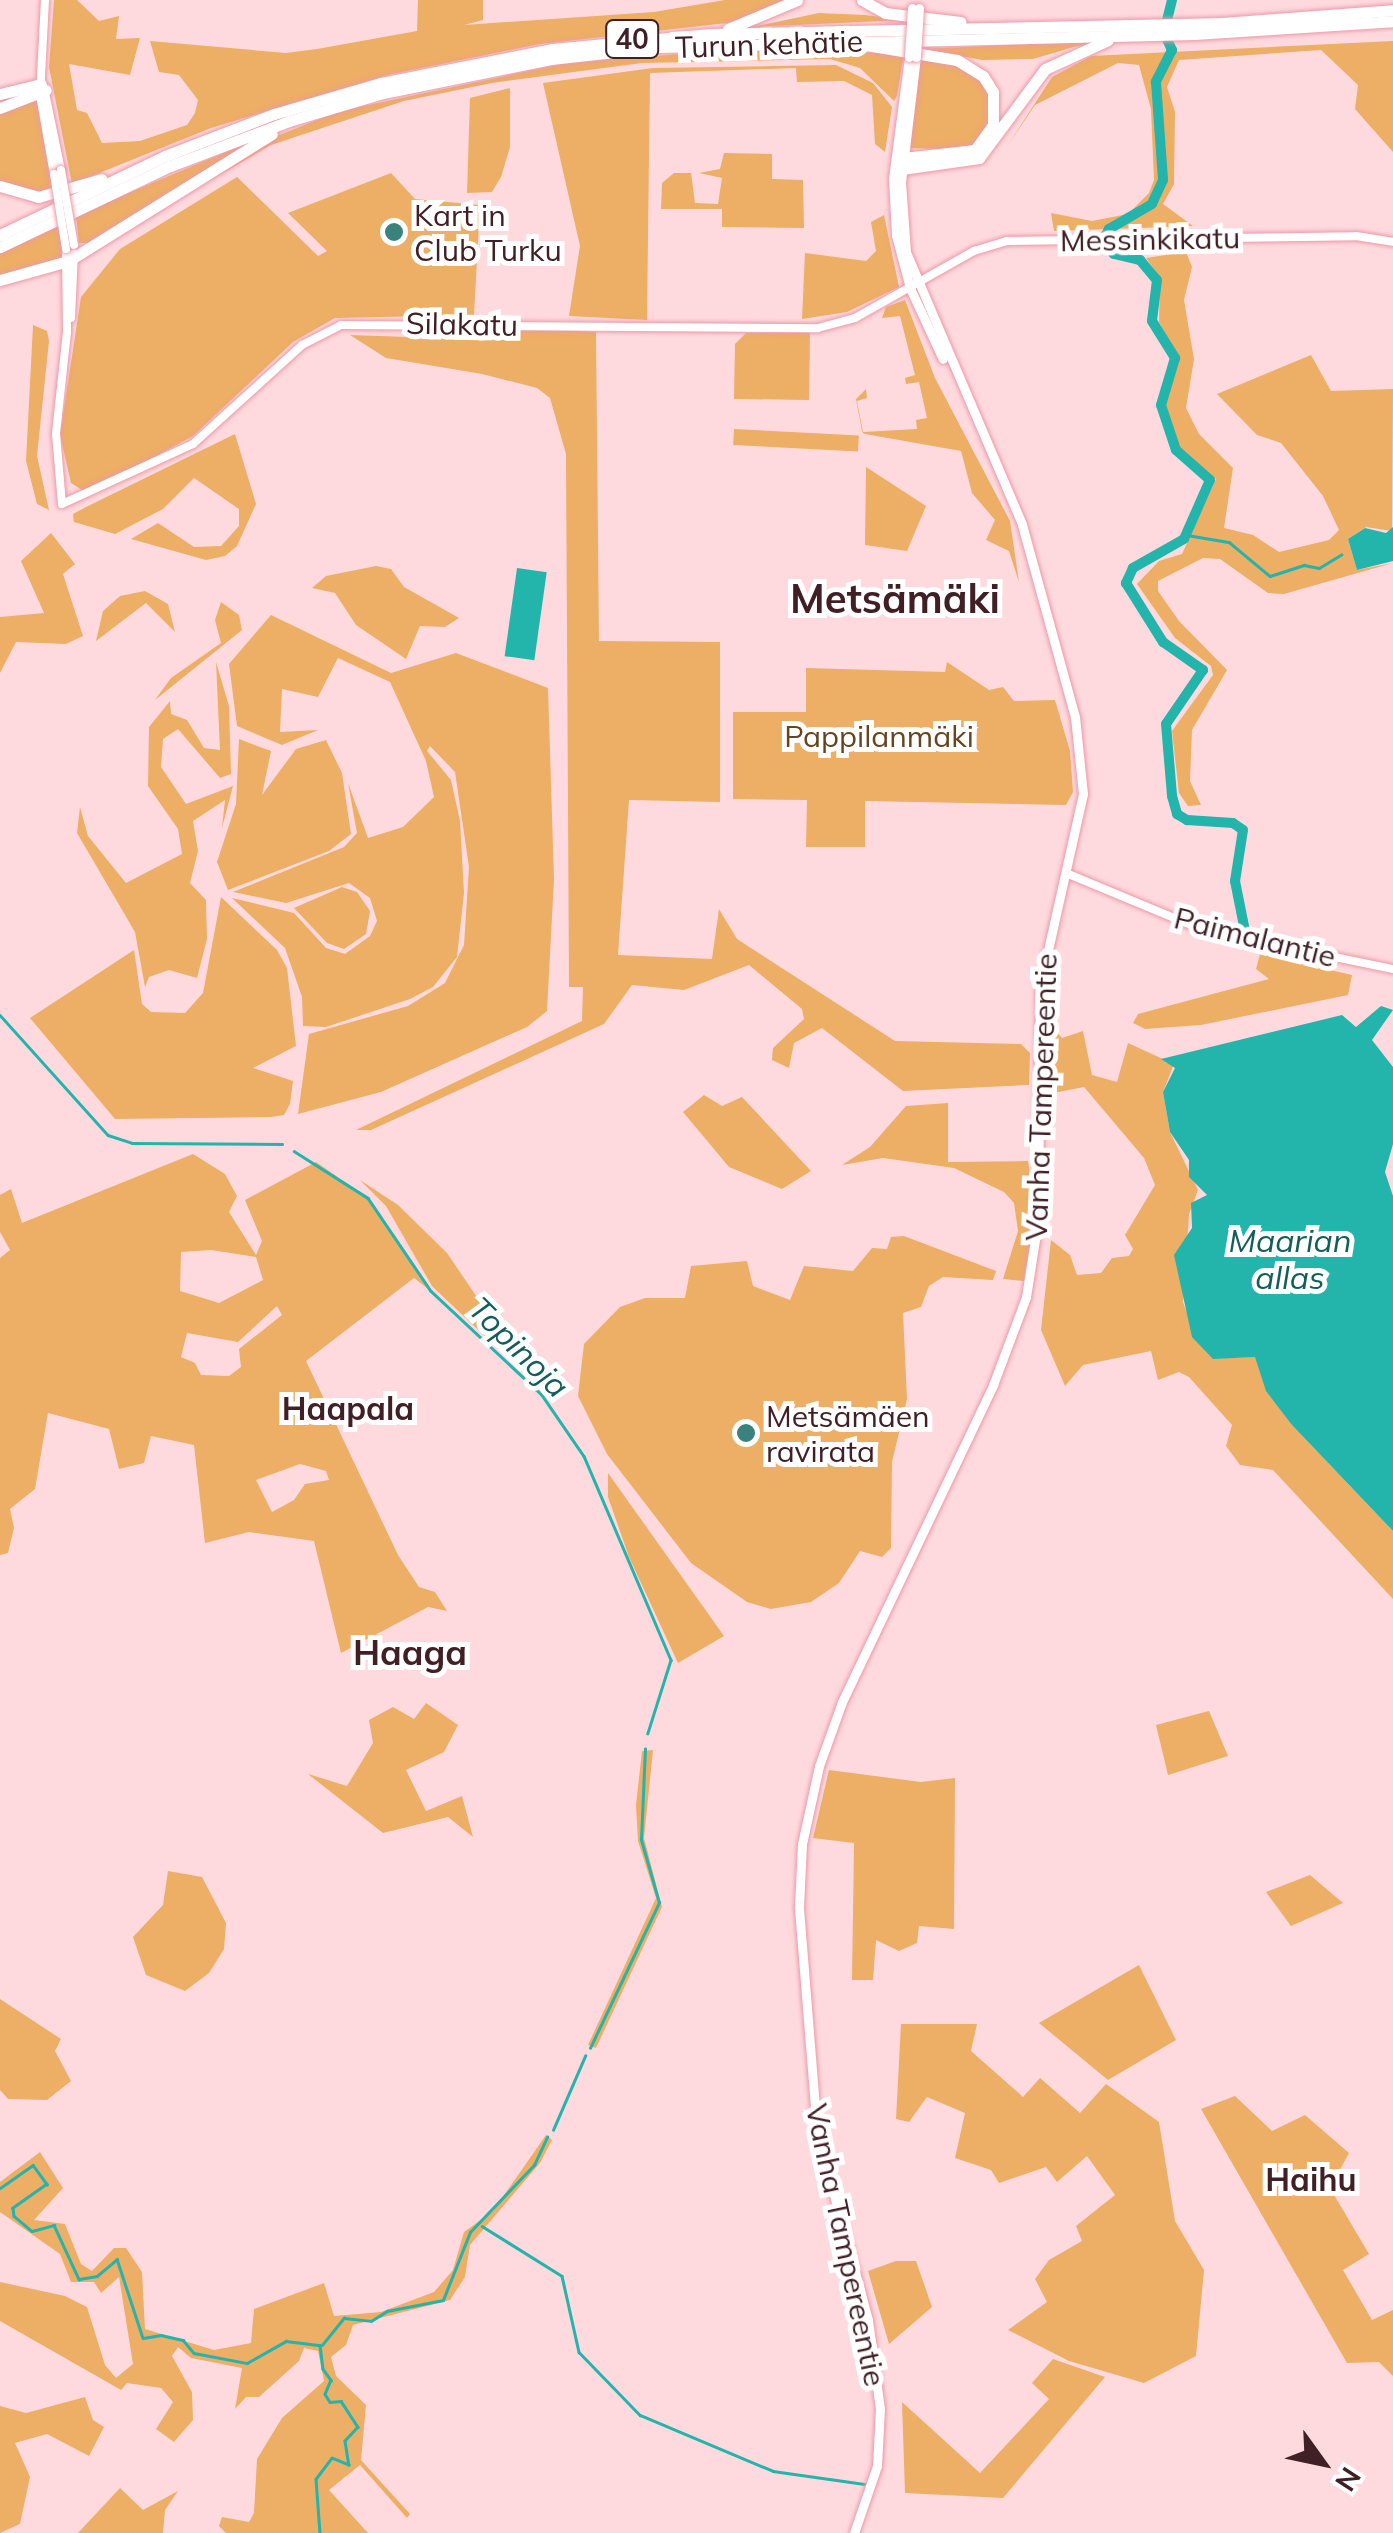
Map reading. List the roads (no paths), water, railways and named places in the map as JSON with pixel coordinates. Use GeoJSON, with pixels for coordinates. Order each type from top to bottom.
{"type":"FeatureCollection","features":[{"type":"Feature","properties":{"kind":"highway"},"geometry":{"type":"LineString","coordinates":[[708,34],[767,18],[797,0]]}},
{"type":"Feature","properties":{"kind":"highway"},"geometry":{"type":"LineString","coordinates":[[862,0],[899,16],[999,28]]}},
{"type":"Feature","properties":{"kind":"highway","name":"Turun kehätie"},"geometry":{"type":"LineString","coordinates":[[0,235],[139,168],[274,114],[381,83],[552,49],[708,34],[1183,24],[1393,10]]}},
{"type":"Feature","properties":{"kind":"highway","name":"Turun kehätie"},"geometry":{"type":"LineString","coordinates":[[0,247],[170,166],[312,114],[468,73],[570,57],[842,41],[1194,34],[1393,21]]}},
{"type":"Feature","properties":{"kind":"highway"},"geometry":{"type":"LineString","coordinates":[[900,163],[980,158],[1050,65],[1124,35]]}},
{"type":"Feature","properties":{"kind":"highway"},"geometry":{"type":"LineString","coordinates":[[842,41],[957,60],[992,89],[995,118],[978,148],[952,157],[900,163]]}},
{"type":"Feature","properties":{"kind":"highway"},"geometry":{"type":"LineString","coordinates":[[0,94],[42,90]]}},
{"type":"Feature","properties":{"kind":"highway"},"geometry":{"type":"LineString","coordinates":[[0,108],[42,90]]}},
{"type":"Feature","properties":{"kind":"highway"},"geometry":{"type":"LineString","coordinates":[[0,280],[71,253],[230,155],[312,114]]}},
{"type":"Feature","properties":{"kind":"highway"},"geometry":{"type":"LineString","coordinates":[[0,186],[38,196],[139,168]]}},
{"type":"Feature","properties":{"kind":"main road","name":"Vanha Tampereentie"},"geometry":{"type":"LineString","coordinates":[[854,2533],[877,2466],[880,2409],[868,2320],[817,2132],[799,1906],[802,1844],[810,1797],[842,1702],[993,1386],[1028,1289],[1040,1172],[1038,1008],[1083,794],[1078,731],[1022,524],[913,285],[903,232],[900,163],[915,4]]}},
{"type":"Feature","properties":{"kind":"street"},"geometry":{"type":"LineString","coordinates":[[45,0],[42,90],[71,253]]}},
{"type":"Feature","properties":{"kind":"street","name":"Messinkikatu"},"geometry":{"type":"LineString","coordinates":[[913,285],[990,245],[1356,236],[1393,242]]}},
{"type":"Feature","properties":{"kind":"street","name":"Silakatu"},"geometry":{"type":"LineString","coordinates":[[71,253],[56,434],[62,504],[193,444],[302,345],[341,325],[818,328],[855,318],[913,285]]}},
{"type":"Feature","properties":{"kind":"street","name":"Paimalantie"},"geometry":{"type":"LineString","coordinates":[[1066,873],[1203,930],[1393,969]]}},
{"type":"Feature","properties":{"kind":"water"},"geometry":{"type":"Polygon","coordinates":[[[1393,527],[1393,561],[1357,570],[1348,539],[1365,528],[1386,533],[1393,527]]]}},
{"type":"Feature","properties":{"kind":"water"},"geometry":{"type":"Polygon","coordinates":[[[517,568],[547,572],[534,660],[505,656],[517,568]]]}},
{"type":"Feature","properties":{"kind":"water","name":"Maarian allas"},"geometry":{"type":"Polygon","coordinates":[[[1381,1006],[1393,1010],[1372,1040],[1393,1067],[1393,1144],[1385,1172],[1393,1196],[1393,1531],[1292,1425],[1266,1391],[1255,1357],[1213,1359],[1192,1337],[1174,1255],[1192,1228],[1191,1203],[1207,1195],[1189,1177],[1189,1160],[1170,1132],[1163,1092],[1175,1068],[1161,1059],[1342,1015],[1356,1027],[1381,1006]]]}},
{"type":"Feature","properties":{"kind":"waterway"},"geometry":{"type":"LineString","coordinates":[[1172,0],[1164,33],[1172,50],[1156,82],[1163,180],[1152,204],[1109,229],[1102,242],[1114,254],[1140,260],[1157,280],[1152,321],[1175,358],[1161,405],[1176,450],[1210,480],[1184,539],[1133,568],[1126,583],[1163,642],[1203,670],[1166,724],[1172,796],[1177,814],[1187,820],[1233,823],[1243,830],[1235,881],[1245,931]]}},
{"type":"Feature","properties":{"kind":"waterway"},"geometry":{"type":"LineString","coordinates":[[1187,535],[1229,542],[1270,576],[1304,565],[1319,568],[1341,555]]}},
{"type":"Feature","properties":{"kind":"waterway","name":"Topinoja"},"geometry":{"type":"LineString","coordinates":[[0,1015],[108,1135],[132,1143],[282,1144]]}},
{"type":"Feature","properties":{"kind":"waterway","name":"Topinoja"},"geometry":{"type":"LineString","coordinates":[[294,1151],[368,1198],[431,1291],[542,1395],[584,1456],[671,1660],[648,1733]]}},
{"type":"Feature","properties":{"kind":"waterway","name":"Topinoja"},"geometry":{"type":"LineString","coordinates":[[590,2048],[659,1903],[641,1840],[645,1749]]}},
{"type":"Feature","properties":{"kind":"waterway","name":"Topinoja"},"geometry":{"type":"LineString","coordinates":[[553,2130],[585,2056]]}},
{"type":"Feature","properties":{"kind":"waterway","name":"Topinoja"},"geometry":{"type":"LineString","coordinates":[[322,2345],[344,2318],[371,2321],[387,2311],[443,2300],[470,2232],[534,2165],[547,2137]]}},
{"type":"Feature","properties":{"kind":"waterway"},"geometry":{"type":"LineString","coordinates":[[0,2188],[33,2165],[47,2184],[13,2208],[14,2216],[32,2231],[54,2225],[79,2279],[97,2276],[117,2259],[143,2338],[161,2335],[183,2340],[194,2353],[247,2363],[286,2341],[320,2345],[323,2369],[331,2380],[325,2394],[330,2402],[341,2401],[358,2427],[345,2441],[349,2465],[332,2458],[316,2479],[320,2533]]}},
{"type":"Feature","properties":{"kind":"waterway"},"geometry":{"type":"LineString","coordinates":[[482,2226],[562,2276],[579,2352],[640,2415],[773,2471],[864,2484]]}},
{"type":"Feature","properties":{"kind":"place","name":"Kart in Club Turku"},"geometry":{"type":"Point","coordinates":[394,232]}},
{"type":"Feature","properties":{"kind":"place","name":"Metsämäen ravirata"},"geometry":{"type":"Point","coordinates":[746,1433]}},
{"type":"Feature","properties":{"kind":"district","name":"Metsämäki"},"geometry":{"type":"Point","coordinates":[895,598]}},
{"type":"Feature","properties":{"kind":"district","name":"Haapala"},"geometry":{"type":"Point","coordinates":[348,1408]}},
{"type":"Feature","properties":{"kind":"district","name":"Haaga"},"geometry":{"type":"Point","coordinates":[410,1652]}},
{"type":"Feature","properties":{"kind":"district","name":"Haihu"},"geometry":{"type":"Point","coordinates":[1311,2179]}},
{"type":"Feature","properties":{"kind":"park label","name":"Pappilanmäki"},"geometry":{"type":"Point","coordinates":[879,736]}}]}
